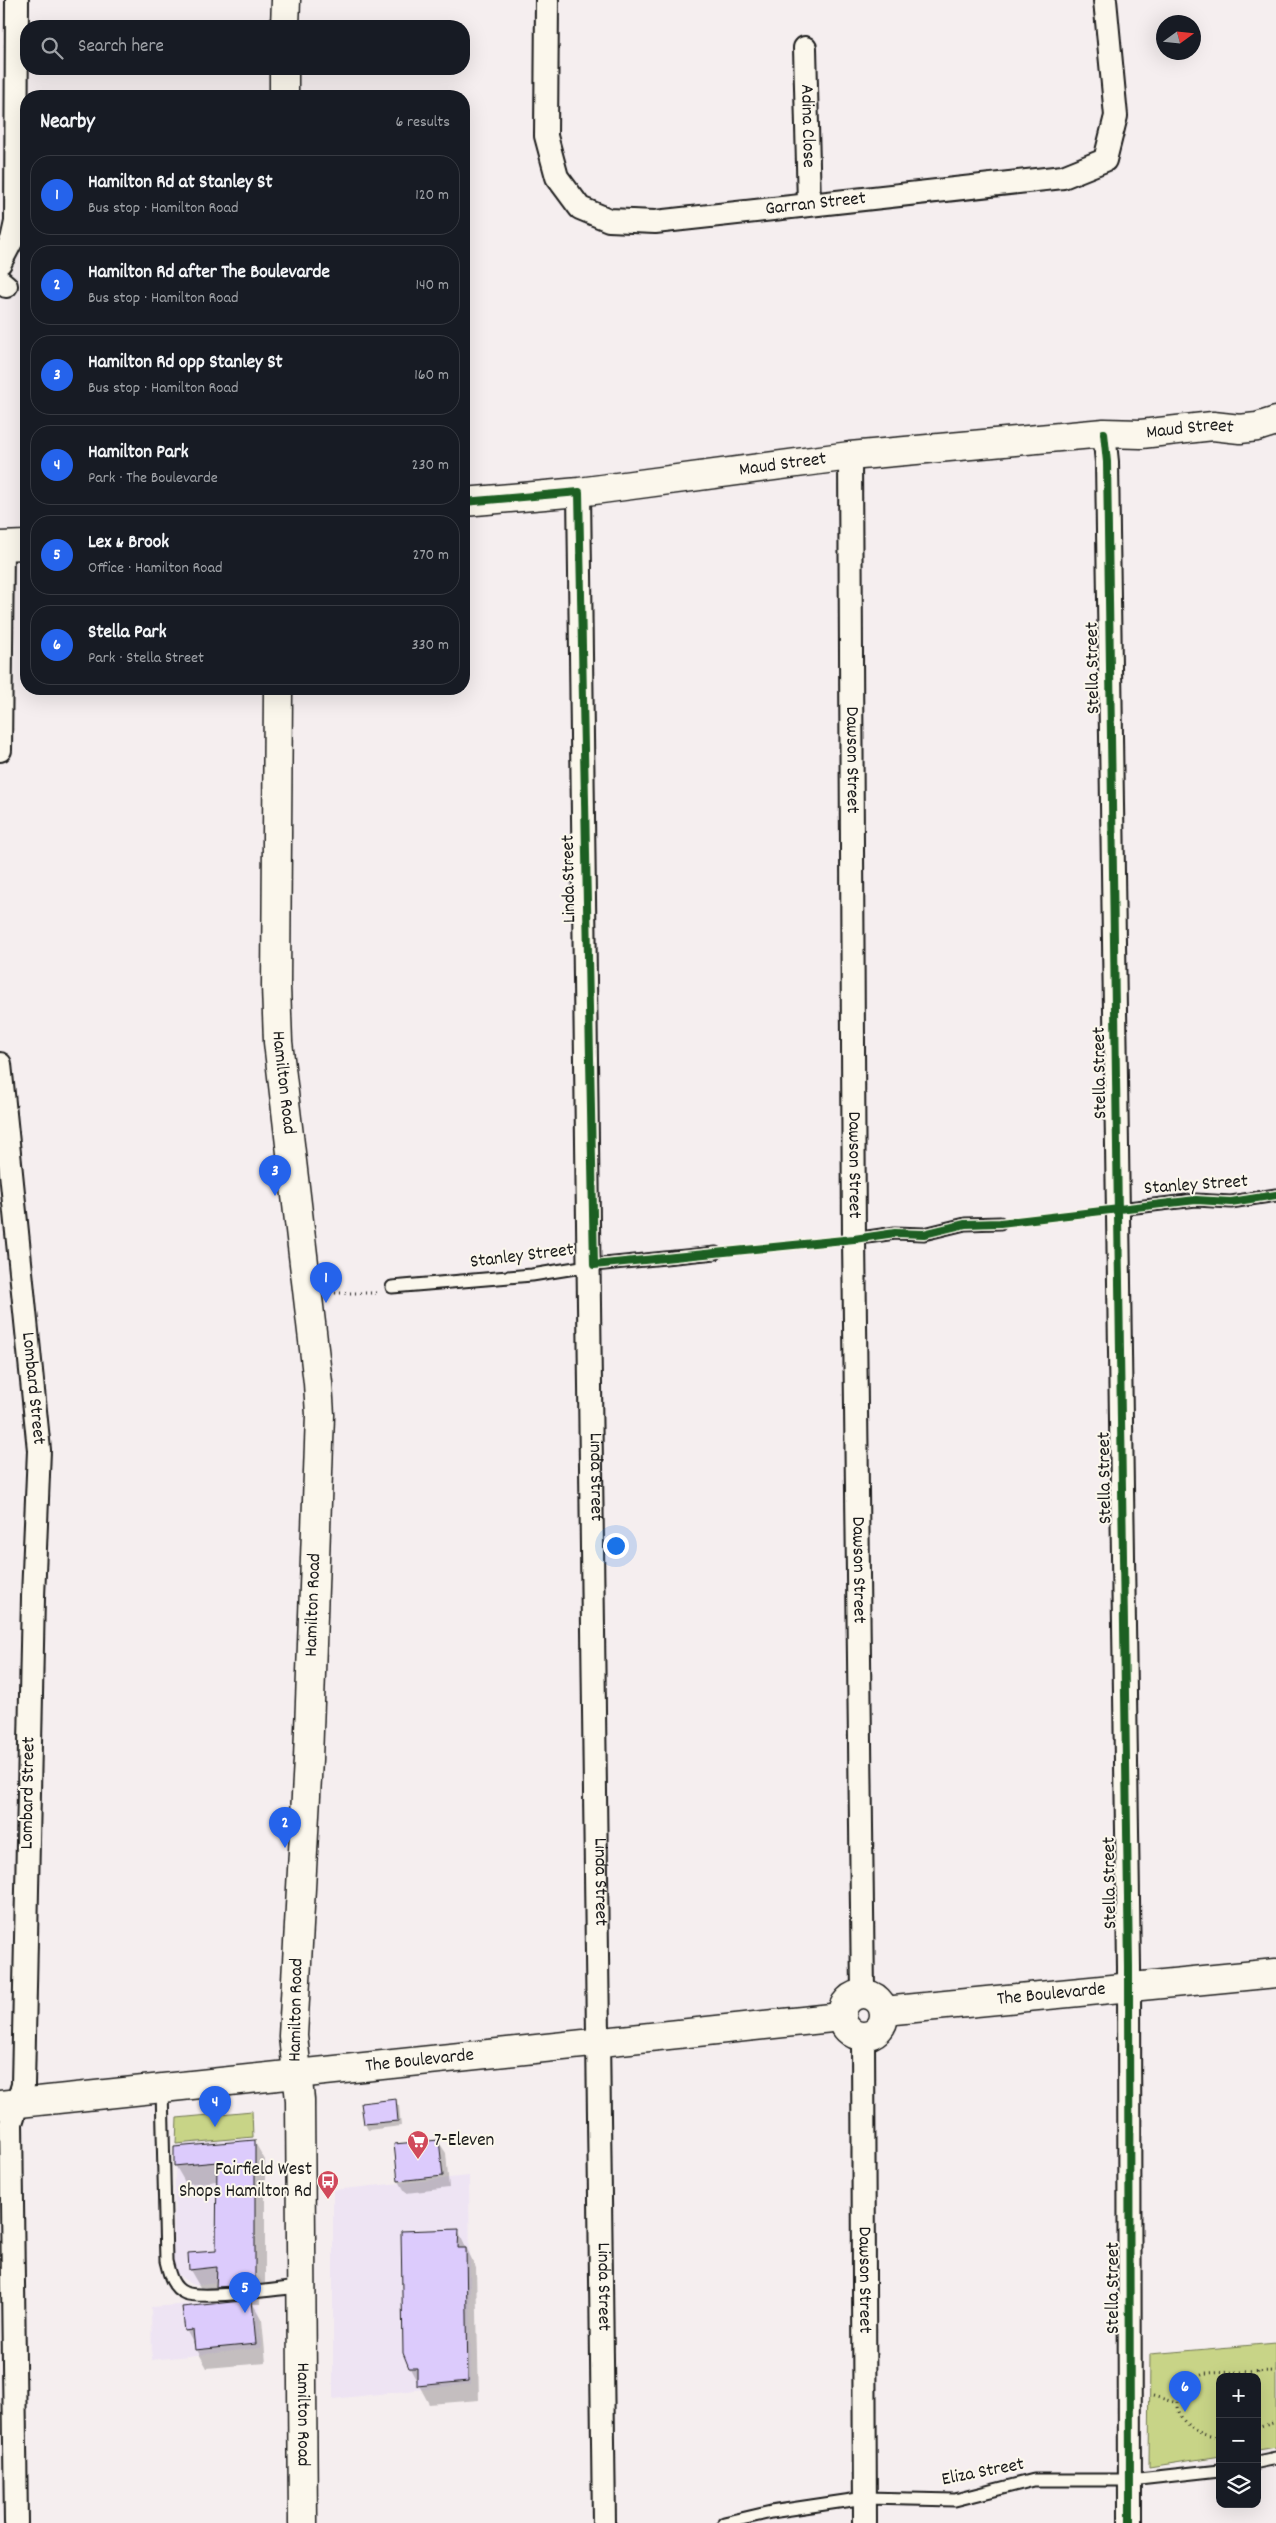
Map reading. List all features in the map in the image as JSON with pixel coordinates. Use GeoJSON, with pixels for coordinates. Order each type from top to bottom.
{"type":"FeatureCollection","features":[{"type":"Feature","properties":{"kind":"street"},"geometry":{"type":"LineString","coordinates":[[17,0],[20,72]]}},
{"type":"Feature","properties":{"kind":"street"},"geometry":{"type":"LineString","coordinates":[[285,20],[286,0]]}},
{"type":"Feature","properties":{"kind":"street","name":"Garran Street"},"geometry":{"type":"LineString","coordinates":[[547,0],[546,136],[557,177],[580,208],[609,220],[655,222],[1063,177],[1105,160],[1116,116],[1105,0]]}},
{"type":"Feature","properties":{"kind":"street","name":"Adina Close"},"geometry":{"type":"LineString","coordinates":[[805,48],[810,204]]}},
{"type":"Feature","properties":{"kind":"street"},"geometry":{"type":"LineString","coordinates":[[20,75],[21,90]]}},
{"type":"Feature","properties":{"kind":"street"},"geometry":{"type":"LineString","coordinates":[[0,263],[12,240],[16,222],[20,154]]}},
{"type":"Feature","properties":{"kind":"street","name":"Maud Street"},"geometry":{"type":"LineString","coordinates":[[1104,433],[1140,420],[1208,408],[1248,412],[1276,404]]}},
{"type":"Feature","properties":{"kind":"street","name":"Maud Street"},"geometry":{"type":"LineString","coordinates":[[470,501],[579,492],[850,456],[1104,433],[1141,434],[1213,426],[1240,430],[1276,421]]}},
{"type":"Feature","properties":{"kind":"street","name":"Stella Street"},"geometry":{"type":"LineString","coordinates":[[1104,433],[1108,472],[1129,1987],[1130,2523]]}},
{"type":"Feature","properties":{"kind":"street","name":"Dawson Street"},"geometry":{"type":"LineString","coordinates":[[850,456],[854,1239],[863,1993]]}},
{"type":"Feature","properties":{"kind":"street","name":"Linda Street"},"geometry":{"type":"LineString","coordinates":[[579,492],[594,1266],[602,2041],[604,2523]]}},
{"type":"Feature","properties":{"kind":"street"},"geometry":{"type":"LineString","coordinates":[[0,750],[9,546]]}},
{"type":"Feature","properties":{"kind":"street","name":"Hamilton Road"},"geometry":{"type":"LineString","coordinates":[[278,695],[276,976],[278,1042],[320,1414],[308,1759],[294,2028],[300,2100],[303,2523]]}},
{"type":"Feature","properties":{"kind":"street","name":"Lombard Street"},"geometry":{"type":"LineString","coordinates":[[0,1064],[39,1450],[33,1597],[22,2085],[8,2105],[11,2123],[16,2523]]}},
{"type":"Feature","properties":{"kind":"street","name":"The Boulevarde"},"geometry":{"type":"LineString","coordinates":[[884,2012],[1276,1973]]}},
{"type":"Feature","properties":{"kind":"street"},"geometry":{"type":"LineString","coordinates":[[863,1993],[874,1996],[884,2012],[879,2029],[875,2033],[863,2036],[857,2035],[846,2028],[842,2017],[842,2010],[850,1998],[863,1993]]}},
{"type":"Feature","properties":{"kind":"street","name":"The Boulevarde"},"geometry":{"type":"LineString","coordinates":[[8,2105],[842,2017]]}},
{"type":"Feature","properties":{"kind":"street","name":"Dawson Street"},"geometry":{"type":"LineString","coordinates":[[863,2036],[865,2523]]}},
{"type":"Feature","properties":{"kind":"lane","name":"Stanley Street"},"geometry":{"type":"LineString","coordinates":[[1119,1209],[1196,1200],[1231,1202],[1276,1195]]}},
{"type":"Feature","properties":{"kind":"lane"},"geometry":{"type":"LineString","coordinates":[[854,1239],[895,1233],[924,1234],[965,1224],[1000,1223]]}},
{"type":"Feature","properties":{"kind":"lane","name":"Stanley Street"},"geometry":{"type":"LineString","coordinates":[[392,1287],[532,1275],[594,1266],[716,1253]]}},
{"type":"Feature","properties":{"kind":"lane"},"geometry":{"type":"LineString","coordinates":[[162,2088],[166,2261],[171,2281],[184,2293],[203,2296],[300,2287]]}},
{"type":"Feature","properties":{"kind":"lane"},"geometry":{"type":"LineString","coordinates":[[1261,2461],[1276,2458]]}},
{"type":"Feature","properties":{"kind":"lane","name":"Eliza Street"},"geometry":{"type":"LineString","coordinates":[[724,2523],[771,2512],[865,2498],[955,2500],[1034,2480],[1130,2480],[1216,2470]]}},
{"type":"Feature","properties":{"kind":"path"},"geometry":{"type":"LineString","coordinates":[[335,1293],[377,1294],[392,1287]]}},
{"type":"Feature","properties":{"kind":"path"},"geometry":{"type":"LineString","coordinates":[[1216,2437],[1194,2431],[1180,2416],[1178,2403],[1187,2380],[1204,2373],[1276,2371]]}},
{"type":"Feature","properties":{"kind":"path"},"geometry":{"type":"LineString","coordinates":[[1153,2396],[1178,2403]]}},
{"type":"Feature","properties":{"kind":"path"},"geometry":{"type":"LineString","coordinates":[[1261,2427],[1276,2422]]}},
{"type":"Feature","properties":{"kind":"shaded area"},"geometry":{"type":"Polygon","coordinates":[[[253,2137],[254,2277],[195,2285],[189,2283],[176,2273],[173,2263],[176,2144],[253,2137]]]}},
{"type":"Feature","properties":{"kind":"shaded area"},"geometry":{"type":"Polygon","coordinates":[[[469,2176],[471,2384],[333,2399],[333,2190],[469,2176]]]}},
{"type":"Feature","properties":{"kind":"shaded area"},"geometry":{"type":"Polygon","coordinates":[[[258,2299],[261,2348],[152,2360],[151,2307],[258,2299]]]}},
{"type":"Feature","properties":{"kind":"green space"},"geometry":{"type":"Polygon","coordinates":[[[252,2111],[253,2137],[176,2144],[177,2118],[252,2111]]]}},
{"type":"Feature","properties":{"kind":"green space"},"geometry":{"type":"Polygon","coordinates":[[[1276,2343],[1276,2447],[1261,2449],[1261,2373],[1216,2373],[1216,2457],[1149,2467],[1150,2354],[1276,2343]]]}},
{"type":"Feature","properties":{"kind":"building"},"geometry":{"type":"Polygon","coordinates":[[[396,2099],[398,2121],[364,2124],[361,2103],[396,2099]]]}},
{"type":"Feature","properties":{"kind":"building"},"geometry":{"type":"Polygon","coordinates":[[[255,2140],[255,2279],[250,2280],[250,2285],[216,2287],[217,2267],[189,2270],[188,2253],[216,2251],[217,2162],[174,2166],[174,2147],[255,2140]]]}},
{"type":"Feature","properties":{"kind":"building","name":"7-Eleven"},"geometry":{"type":"Polygon","coordinates":[[[439,2140],[443,2176],[398,2181],[394,2144],[439,2140]]]}},
{"type":"Feature","properties":{"kind":"building"},"geometry":{"type":"Polygon","coordinates":[[[459,2229],[458,2248],[466,2248],[468,2381],[417,2386],[417,2368],[409,2368],[403,2353],[401,2231],[459,2229]]]}},
{"type":"Feature","properties":{"kind":"building"},"geometry":{"type":"Polygon","coordinates":[[[252,2300],[256,2344],[195,2350],[193,2330],[185,2331],[182,2307],[252,2300]]]}},
{"type":"Feature","properties":{"kind":"cycle path"},"geometry":{"type":"LineString","coordinates":[[1104,433],[1107,462],[1129,1967],[1130,2523]]}},
{"type":"Feature","properties":{"kind":"cycle path"},"geometry":{"type":"LineString","coordinates":[[470,501],[579,492],[594,1265],[854,1239],[895,1233],[924,1234],[965,1224],[1000,1223],[1196,1200],[1231,1202],[1276,1195]]}},
{"type":"Feature","properties":{"kind":"place","name":"Hamilton Rd opp Stanley St"},"geometry":{"type":"Point","coordinates":[275,1196]}},
{"type":"Feature","properties":{"kind":"place","name":"Hamilton Rd at Stanley St"},"geometry":{"type":"Point","coordinates":[326,1303]}},
{"type":"Feature","properties":{"kind":"place","name":"Hamilton Rd after The Boulevarde"},"geometry":{"type":"Point","coordinates":[285,1848]}},
{"type":"Feature","properties":{"kind":"place","name":"Hamilton Park"},"geometry":{"type":"Point","coordinates":[215,2127]}},
{"type":"Feature","properties":{"kind":"place","name":"7-Eleven"},"geometry":{"type":"Point","coordinates":[418,2160]}},
{"type":"Feature","properties":{"kind":"place","name":"Fairfield West Shops Hamilton Rd"},"geometry":{"type":"Point","coordinates":[328,2200]}},
{"type":"Feature","properties":{"kind":"place","name":"Lex & Brook"},"geometry":{"type":"Point","coordinates":[245,2313]}},
{"type":"Feature","properties":{"kind":"place","name":"Stella Park"},"geometry":{"type":"Point","coordinates":[1185,2412]}}]}
